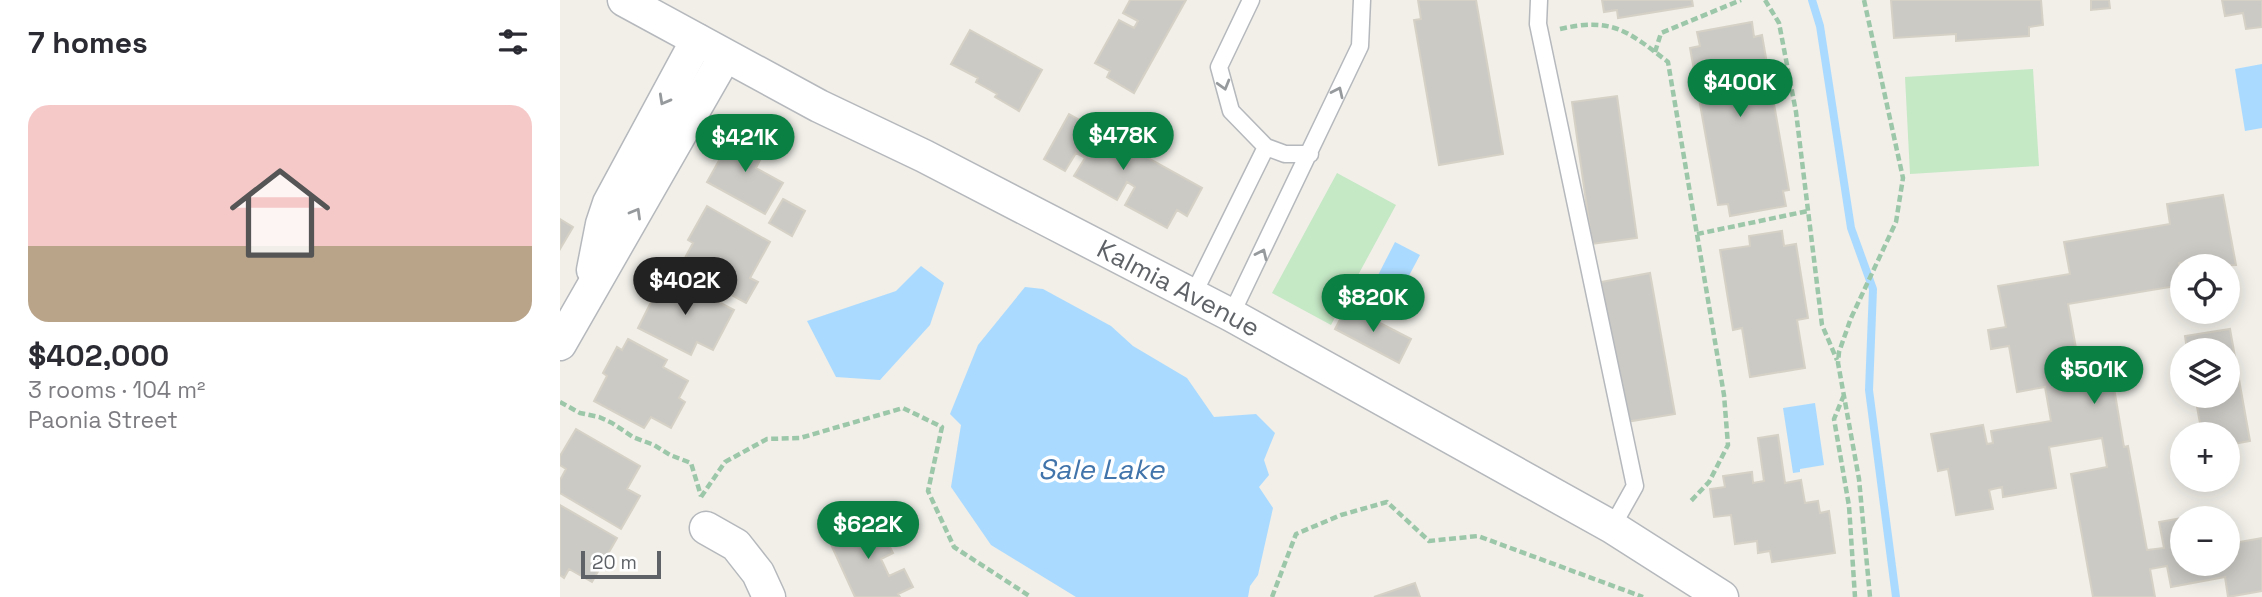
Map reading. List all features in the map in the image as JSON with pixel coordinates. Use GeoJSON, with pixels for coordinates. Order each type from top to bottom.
{"type":"FeatureCollection","features":[{"type":"Feature","properties":{"kind":"street","name":"Kalmia Avenue"},"geometry":{"type":"LineString","coordinates":[[624,0],[725,56],[1231,315],[1612,527],[1691,589],[1722,597]]}},
{"type":"Feature","properties":{"kind":"street"},"geometry":{"type":"LineString","coordinates":[[588,292],[602,224],[610,204],[697,40]]}},
{"type":"Feature","properties":{"kind":"street"},"geometry":{"type":"LineString","coordinates":[[560,344],[725,56]]}},
{"type":"Feature","properties":{"kind":"street"},"geometry":{"type":"LineString","coordinates":[[703,513],[742,551],[758,573],[769,597]]}},
{"type":"Feature","properties":{"kind":"lane"},"geometry":{"type":"LineString","coordinates":[[1251,0],[1219,67],[1231,111],[1266,147],[1285,154],[1310,154]]}},
{"type":"Feature","properties":{"kind":"lane"},"geometry":{"type":"LineString","coordinates":[[1231,315],[1360,46],[1362,0]]}},
{"type":"Feature","properties":{"kind":"lane"},"geometry":{"type":"LineString","coordinates":[[1539,0],[1538,24],[1635,486],[1612,527]]}},
{"type":"Feature","properties":{"kind":"lane"},"geometry":{"type":"LineString","coordinates":[[1192,295],[1266,147]]}},
{"type":"Feature","properties":{"kind":"path"},"geometry":{"type":"LineString","coordinates":[[1655,51],[1661,33],[1741,0]]}},
{"type":"Feature","properties":{"kind":"path"},"geometry":{"type":"LineString","coordinates":[[1765,0],[1779,23],[1796,112],[1822,325],[1838,363],[1844,394],[1858,479],[1870,597]]}},
{"type":"Feature","properties":{"kind":"path"},"geometry":{"type":"LineString","coordinates":[[1838,363],[1839,352],[1852,318],[1896,222],[1903,178],[1864,0]]}},
{"type":"Feature","properties":{"kind":"path"},"geometry":{"type":"LineString","coordinates":[[1558,20],[1560,29],[1583,23],[1616,26],[1668,62],[1724,395],[1728,445],[1709,482],[1690,502]]}},
{"type":"Feature","properties":{"kind":"path"},"geometry":{"type":"LineString","coordinates":[[1697,234],[1808,211]]}},
{"type":"Feature","properties":{"kind":"path"},"geometry":{"type":"LineString","coordinates":[[1844,394],[1834,419],[1849,506],[1855,597]]}},
{"type":"Feature","properties":{"kind":"path"},"geometry":{"type":"LineString","coordinates":[[560,402],[580,413],[598,416],[632,437],[691,463],[703,513]]}},
{"type":"Feature","properties":{"kind":"path"},"geometry":{"type":"LineString","coordinates":[[703,513],[725,462],[767,439],[800,438],[903,408],[942,427],[928,491],[954,547],[1031,597]]}},
{"type":"Feature","properties":{"kind":"path"},"geometry":{"type":"LineString","coordinates":[[1272,597],[1296,534],[1342,515],[1387,502],[1429,541],[1478,536],[1643,597]]}},
{"type":"Feature","properties":{"kind":"green space"},"geometry":{"type":"Polygon","coordinates":[[[2033,69],[2039,166],[1910,174],[1905,77],[2033,69]]]}},
{"type":"Feature","properties":{"kind":"green space"},"geometry":{"type":"Polygon","coordinates":[[[1337,173],[1396,205],[1331,325],[1272,293],[1337,173]]]}},
{"type":"Feature","properties":{"kind":"water"},"geometry":{"type":"Polygon","coordinates":[[[2262,64],[2262,128],[2245,131],[2235,69],[2262,64]]]}},
{"type":"Feature","properties":{"kind":"water"},"geometry":{"type":"Polygon","coordinates":[[[1395,242],[1420,255],[1396,300],[1372,287],[1395,242]]]}},
{"type":"Feature","properties":{"kind":"water"},"geometry":{"type":"Polygon","coordinates":[[[921,266],[944,283],[930,325],[880,380],[836,377],[807,321],[896,291],[921,266]]]}},
{"type":"Feature","properties":{"kind":"water","name":"Sale Lake"},"geometry":{"type":"Polygon","coordinates":[[[1025,287],[1043,289],[1111,326],[1133,346],[1187,378],[1214,417],[1256,414],[1275,433],[1264,460],[1269,475],[1259,487],[1273,508],[1258,575],[1250,586],[1248,597],[1076,597],[991,545],[951,487],[961,425],[950,414],[978,345],[1025,287]]]}},
{"type":"Feature","properties":{"kind":"water"},"geometry":{"type":"Polygon","coordinates":[[[1815,403],[1824,465],[1800,469],[1800,472],[1793,473],[1783,408],[1815,403]]]}},
{"type":"Feature","properties":{"kind":"building"},"geometry":{"type":"Polygon","coordinates":[[[1130,0],[1186,0],[1134,93],[1107,77],[1110,71],[1095,63],[1119,20],[1134,28],[1138,21],[1123,13],[1130,0]]]}},
{"type":"Feature","properties":{"kind":"building"},"geometry":{"type":"Polygon","coordinates":[[[1418,0],[1476,0],[1503,154],[1439,165],[1414,20],[1421,19],[1418,0]]]}},
{"type":"Feature","properties":{"kind":"building"},"geometry":{"type":"Polygon","coordinates":[[[1602,0],[1692,0],[1693,6],[1618,18],[1617,10],[1604,12],[1602,0]]]}},
{"type":"Feature","properties":{"kind":"building"},"geometry":{"type":"Polygon","coordinates":[[[1891,0],[2041,0],[2043,25],[2029,27],[2029,36],[1956,41],[1956,34],[1894,38],[1891,0]]]}},
{"type":"Feature","properties":{"kind":"building"},"geometry":{"type":"Polygon","coordinates":[[[2091,0],[2109,0],[2110,8],[2091,10],[2091,0]]]}},
{"type":"Feature","properties":{"kind":"building"},"geometry":{"type":"Polygon","coordinates":[[[2222,0],[2262,0],[2262,27],[2246,29],[2243,13],[2225,16],[2222,0]]]}},
{"type":"Feature","properties":{"kind":"building"},"geometry":{"type":"Polygon","coordinates":[[[1752,22],[1754,37],[1762,35],[1789,190],[1783,191],[1786,206],[1730,216],[1728,204],[1718,205],[1690,48],[1700,46],[1697,32],[1752,22]]]}},
{"type":"Feature","properties":{"kind":"building"},"geometry":{"type":"Polygon","coordinates":[[[970,30],[1042,70],[1019,111],[976,82],[978,78],[951,64],[970,30]]]}},
{"type":"Feature","properties":{"kind":"building"},"geometry":{"type":"Polygon","coordinates":[[[1617,96],[1637,238],[1592,244],[1572,102],[1617,96]]]}},
{"type":"Feature","properties":{"kind":"building"},"geometry":{"type":"Polygon","coordinates":[[[1069,114],[1202,188],[1187,216],[1177,210],[1167,228],[1125,205],[1135,187],[1127,182],[1117,200],[1074,176],[1085,158],[1076,153],[1065,171],[1044,159],[1069,114]]]}},
{"type":"Feature","properties":{"kind":"building"},"geometry":{"type":"Polygon","coordinates":[[[745,128],[761,137],[753,151],[762,156],[756,168],[783,183],[765,214],[707,182],[731,139],[738,142],[745,128]]]}},
{"type":"Feature","properties":{"kind":"building"},"geometry":{"type":"Polygon","coordinates":[[[2223,195],[2234,254],[2170,254],[2170,287],[2068,304],[2083,387],[2113,382],[2124,447],[2128,446],[2147,550],[2164,548],[2159,522],[2170,520],[2170,576],[2240,576],[2240,542],[2262,538],[2262,591],[2228,597],[2225,577],[2171,587],[2167,566],[2150,569],[2155,597],[2093,597],[2071,474],[2107,467],[2102,438],[2049,447],[2056,488],[2003,497],[2002,487],[1989,490],[1993,509],[1956,515],[1948,469],[1938,471],[1931,434],[1983,425],[1987,444],[1993,443],[1991,431],[2051,421],[2045,387],[2017,392],[2009,346],[1991,349],[1988,330],[2006,327],[1998,286],[2070,274],[2064,242],[2170,224],[2167,204],[2223,195]]]}},
{"type":"Feature","properties":{"kind":"building"},"geometry":{"type":"Polygon","coordinates":[[[783,199],[805,211],[792,236],[769,223],[783,199]]]}},
{"type":"Feature","properties":{"kind":"building"},"geometry":{"type":"Polygon","coordinates":[[[707,206],[770,242],[750,278],[758,282],[746,303],[680,267],[693,243],[688,240],[707,206]]]}},
{"type":"Feature","properties":{"kind":"building"},"geometry":{"type":"Polygon","coordinates":[[[560,219],[573,227],[560,249],[560,219]]]}},
{"type":"Feature","properties":{"kind":"building"},"geometry":{"type":"Polygon","coordinates":[[[1782,231],[1784,246],[1796,244],[1808,318],[1797,320],[1805,368],[1750,377],[1742,328],[1733,330],[1720,250],[1750,246],[1749,236],[1782,231]]]}},
{"type":"Feature","properties":{"kind":"building"},"geometry":{"type":"Polygon","coordinates":[[[1650,273],[1675,414],[1626,422],[1601,282],[1650,273]]]}},
{"type":"Feature","properties":{"kind":"building"},"geometry":{"type":"Polygon","coordinates":[[[665,274],[734,310],[713,350],[697,342],[691,355],[638,328],[665,274]]]}},
{"type":"Feature","properties":{"kind":"building"},"geometry":{"type":"Polygon","coordinates":[[[1347,306],[1411,339],[1399,363],[1335,329],[1347,306]]]}},
{"type":"Feature","properties":{"kind":"building"},"geometry":{"type":"Polygon","coordinates":[[[2230,329],[2232,338],[2185,338],[2230,329]]]}},
{"type":"Feature","properties":{"kind":"building"},"geometry":{"type":"Polygon","coordinates":[[[628,339],[667,360],[663,367],[688,381],[679,398],[685,402],[671,428],[651,417],[644,428],[594,401],[607,376],[603,373],[617,347],[622,350],[628,339]]]}},
{"type":"Feature","properties":{"kind":"building"},"geometry":{"type":"Polygon","coordinates":[[[2240,385],[2250,441],[2240,443],[2240,422],[2200,422],[2197,408],[2240,408],[2240,385]]]}},
{"type":"Feature","properties":{"kind":"building"},"geometry":{"type":"Polygon","coordinates":[[[576,429],[640,466],[627,489],[640,496],[621,529],[560,493],[560,480],[566,469],[560,465],[560,456],[576,429]]]}},
{"type":"Feature","properties":{"kind":"building"},"geometry":{"type":"Polygon","coordinates":[[[1778,435],[1785,483],[1801,480],[1805,503],[1818,501],[1820,513],[1829,511],[1835,553],[1772,562],[1770,551],[1758,553],[1757,541],[1735,544],[1731,515],[1714,517],[1710,489],[1725,487],[1723,476],[1752,472],[1753,483],[1764,481],[1758,438],[1778,435]]]}},
{"type":"Feature","properties":{"kind":"building"},"geometry":{"type":"Polygon","coordinates":[[[560,505],[617,538],[592,582],[569,569],[564,578],[560,575],[560,505]]]}},
{"type":"Feature","properties":{"kind":"building"},"geometry":{"type":"Polygon","coordinates":[[[874,515],[893,553],[881,559],[889,576],[904,569],[913,587],[898,594],[900,597],[855,597],[828,538],[874,515]]]}},
{"type":"Feature","properties":{"kind":"building"},"geometry":{"type":"Polygon","coordinates":[[[1415,583],[1420,597],[1374,597],[1415,583]]]}},
{"type":"Feature","properties":{"kind":"waterway"},"geometry":{"type":"LineString","coordinates":[[1812,0],[1820,26],[1851,228],[1873,289],[1869,390],[1896,597]]}}]}
